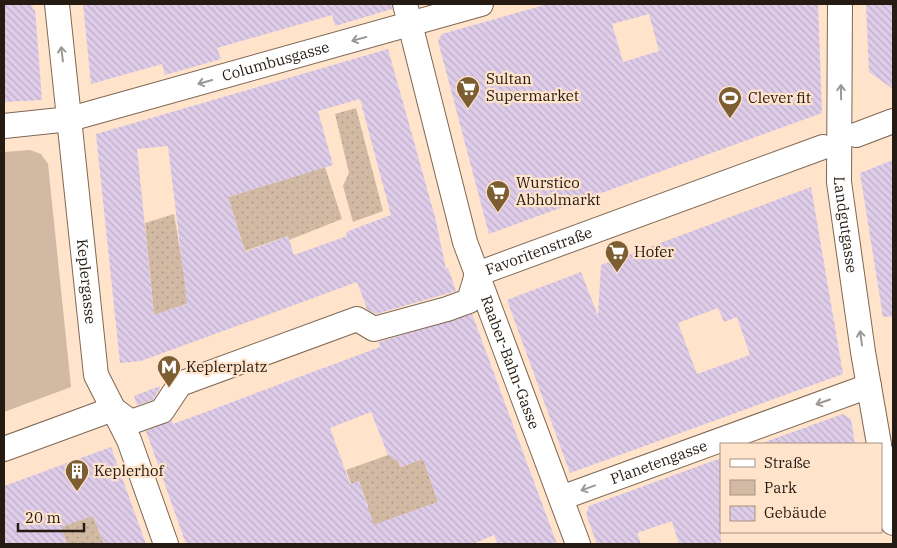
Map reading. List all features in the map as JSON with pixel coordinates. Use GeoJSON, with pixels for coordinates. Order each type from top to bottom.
{"type":"FeatureCollection","features":[{"type":"Feature","properties":{"kind":"street","name":"Keplergasse"},"geometry":{"type":"LineString","coordinates":[[56,4],[70,119],[89,320],[102,413],[129,440],[166,544]]}},
{"type":"Feature","properties":{"kind":"street","name":"Columbusgasse"},"geometry":{"type":"LineString","coordinates":[[70,119],[408,14],[481,4]]}},
{"type":"Feature","properties":{"kind":"street","name":"Landgutgasse"},"geometry":{"type":"LineString","coordinates":[[840,4],[841,102],[839,182],[879,443]]}},
{"type":"Feature","properties":{"kind":"street","name":"Raaber-Bahn-Gasse"},"geometry":{"type":"LineString","coordinates":[[408,14],[465,242],[578,544]]}},
{"type":"Feature","properties":{"kind":"street"},"geometry":{"type":"LineString","coordinates":[[4,126],[70,119]]}},
{"type":"Feature","properties":{"kind":"street"},"geometry":{"type":"LineString","coordinates":[[856,135],[893,121]]}},
{"type":"Feature","properties":{"kind":"street","name":"Favoritenstraße"},"geometry":{"type":"LineString","coordinates":[[102,413],[131,422],[162,411],[180,384],[357,319],[374,329],[469,301],[477,274],[823,147]]}},
{"type":"Feature","properties":{"kind":"street","name":"Planetengasse"},"geometry":{"type":"LineString","coordinates":[[561,498],[869,386]]}},
{"type":"Feature","properties":{"kind":"street"},"geometry":{"type":"LineString","coordinates":[[4,449],[102,413]]}},
{"type":"Feature","properties":{"kind":"street"},"geometry":{"type":"LineString","coordinates":[[882,458],[893,523]]}},
{"type":"Feature","properties":{"kind":"green space"},"geometry":{"type":"Polygon","coordinates":[[[356,108],[383,211],[353,222],[343,186],[349,173],[335,114],[356,108]]]}},
{"type":"Feature","properties":{"kind":"green space"},"geometry":{"type":"Polygon","coordinates":[[[30,150],[41,154],[48,164],[71,387],[4,412],[4,152],[30,150]]]}},
{"type":"Feature","properties":{"kind":"green space"},"geometry":{"type":"Polygon","coordinates":[[[325,167],[342,219],[289,240],[288,236],[245,251],[228,197],[325,167]]]}},
{"type":"Feature","properties":{"kind":"green space"},"geometry":{"type":"Polygon","coordinates":[[[174,214],[189,303],[154,315],[145,223],[174,214]]]}},
{"type":"Feature","properties":{"kind":"green space"},"geometry":{"type":"Polygon","coordinates":[[[388,455],[396,456],[401,467],[414,462],[422,456],[438,502],[366,528],[368,506],[359,481],[351,484],[346,470],[388,455]]]}},
{"type":"Feature","properties":{"kind":"green space"},"geometry":{"type":"Polygon","coordinates":[[[55,511],[86,518],[93,516],[104,544],[67,544],[55,511]]]}},
{"type":"Feature","properties":{"kind":"building"},"geometry":{"type":"Polygon","coordinates":[[[4,4],[32,4],[33,10],[35,9],[42,100],[4,102],[4,4]]]}},
{"type":"Feature","properties":{"kind":"building"},"geometry":{"type":"Polygon","coordinates":[[[83,4],[392,4],[392,9],[335,26],[332,15],[217,48],[221,59],[165,75],[162,64],[91,84],[83,4]]]}},
{"type":"Feature","properties":{"kind":"building"},"geometry":{"type":"Polygon","coordinates":[[[548,4],[818,4],[822,113],[489,234],[438,41],[442,34],[548,4]],[[649,14],[612,24],[623,62],[659,51],[649,14]]]}},
{"type":"Feature","properties":{"kind":"building"},"geometry":{"type":"Polygon","coordinates":[[[866,4],[893,4],[893,89],[869,72],[866,4]]]}},
{"type":"Feature","properties":{"kind":"building"},"geometry":{"type":"Polygon","coordinates":[[[388,49],[435,217],[446,269],[448,268],[456,291],[376,314],[367,309],[357,282],[141,361],[120,363],[96,134],[388,49]],[[360,99],[318,111],[333,165],[228,197],[245,252],[288,236],[294,255],[347,236],[346,232],[391,215],[360,99]],[[168,146],[137,149],[154,315],[187,304],[168,146]]]}},
{"type":"Feature","properties":{"kind":"building"},"geometry":{"type":"Polygon","coordinates":[[[893,160],[893,316],[883,317],[860,173],[893,160]]]}},
{"type":"Feature","properties":{"kind":"building"},"geometry":{"type":"Polygon","coordinates":[[[811,187],[843,374],[570,473],[507,300],[581,272],[598,316],[601,265],[811,187]],[[718,308],[678,323],[697,374],[750,355],[737,317],[724,322],[718,308]]]}},
{"type":"Feature","properties":{"kind":"building"},"geometry":{"type":"Polygon","coordinates":[[[472,314],[557,544],[498,544],[494,535],[473,544],[186,544],[146,431],[172,420],[173,424],[380,347],[379,342],[472,314]],[[371,412],[330,428],[350,484],[359,481],[374,525],[438,502],[423,459],[400,467],[398,461],[388,455],[371,412]]]}},
{"type":"Feature","properties":{"kind":"building"},"geometry":{"type":"Polygon","coordinates":[[[160,386],[153,400],[137,405],[134,396],[160,386]]]}},
{"type":"Feature","properties":{"kind":"building"},"geometry":{"type":"Polygon","coordinates":[[[843,414],[851,419],[855,443],[766,443],[843,414]]]}},
{"type":"Feature","properties":{"kind":"building","name":"Keplerhof"},"geometry":{"type":"Polygon","coordinates":[[[111,447],[146,544],[104,544],[93,516],[61,527],[67,544],[4,544],[4,486],[111,447]]]}},
{"type":"Feature","properties":{"kind":"building"},"geometry":{"type":"Polygon","coordinates":[[[720,458],[721,544],[679,544],[672,521],[637,533],[641,544],[597,544],[586,514],[589,506],[720,458]]]}},
{"type":"Feature","properties":{"kind":"place","name":"Sultan Supermarket"},"geometry":{"type":"Point","coordinates":[468,109]}},
{"type":"Feature","properties":{"kind":"place","name":"Clever fit"},"geometry":{"type":"Point","coordinates":[730,119]}},
{"type":"Feature","properties":{"kind":"place","name":"Wurstico Abholmarkt"},"geometry":{"type":"Point","coordinates":[498,213]}},
{"type":"Feature","properties":{"kind":"place","name":"Hofer"},"geometry":{"type":"Point","coordinates":[617,273]}},
{"type":"Feature","properties":{"kind":"place","name":"Keplerplatz"},"geometry":{"type":"Point","coordinates":[169,388]}},
{"type":"Feature","properties":{"kind":"place","name":"Keplerhof"},"geometry":{"type":"Point","coordinates":[77,492]}}]}
